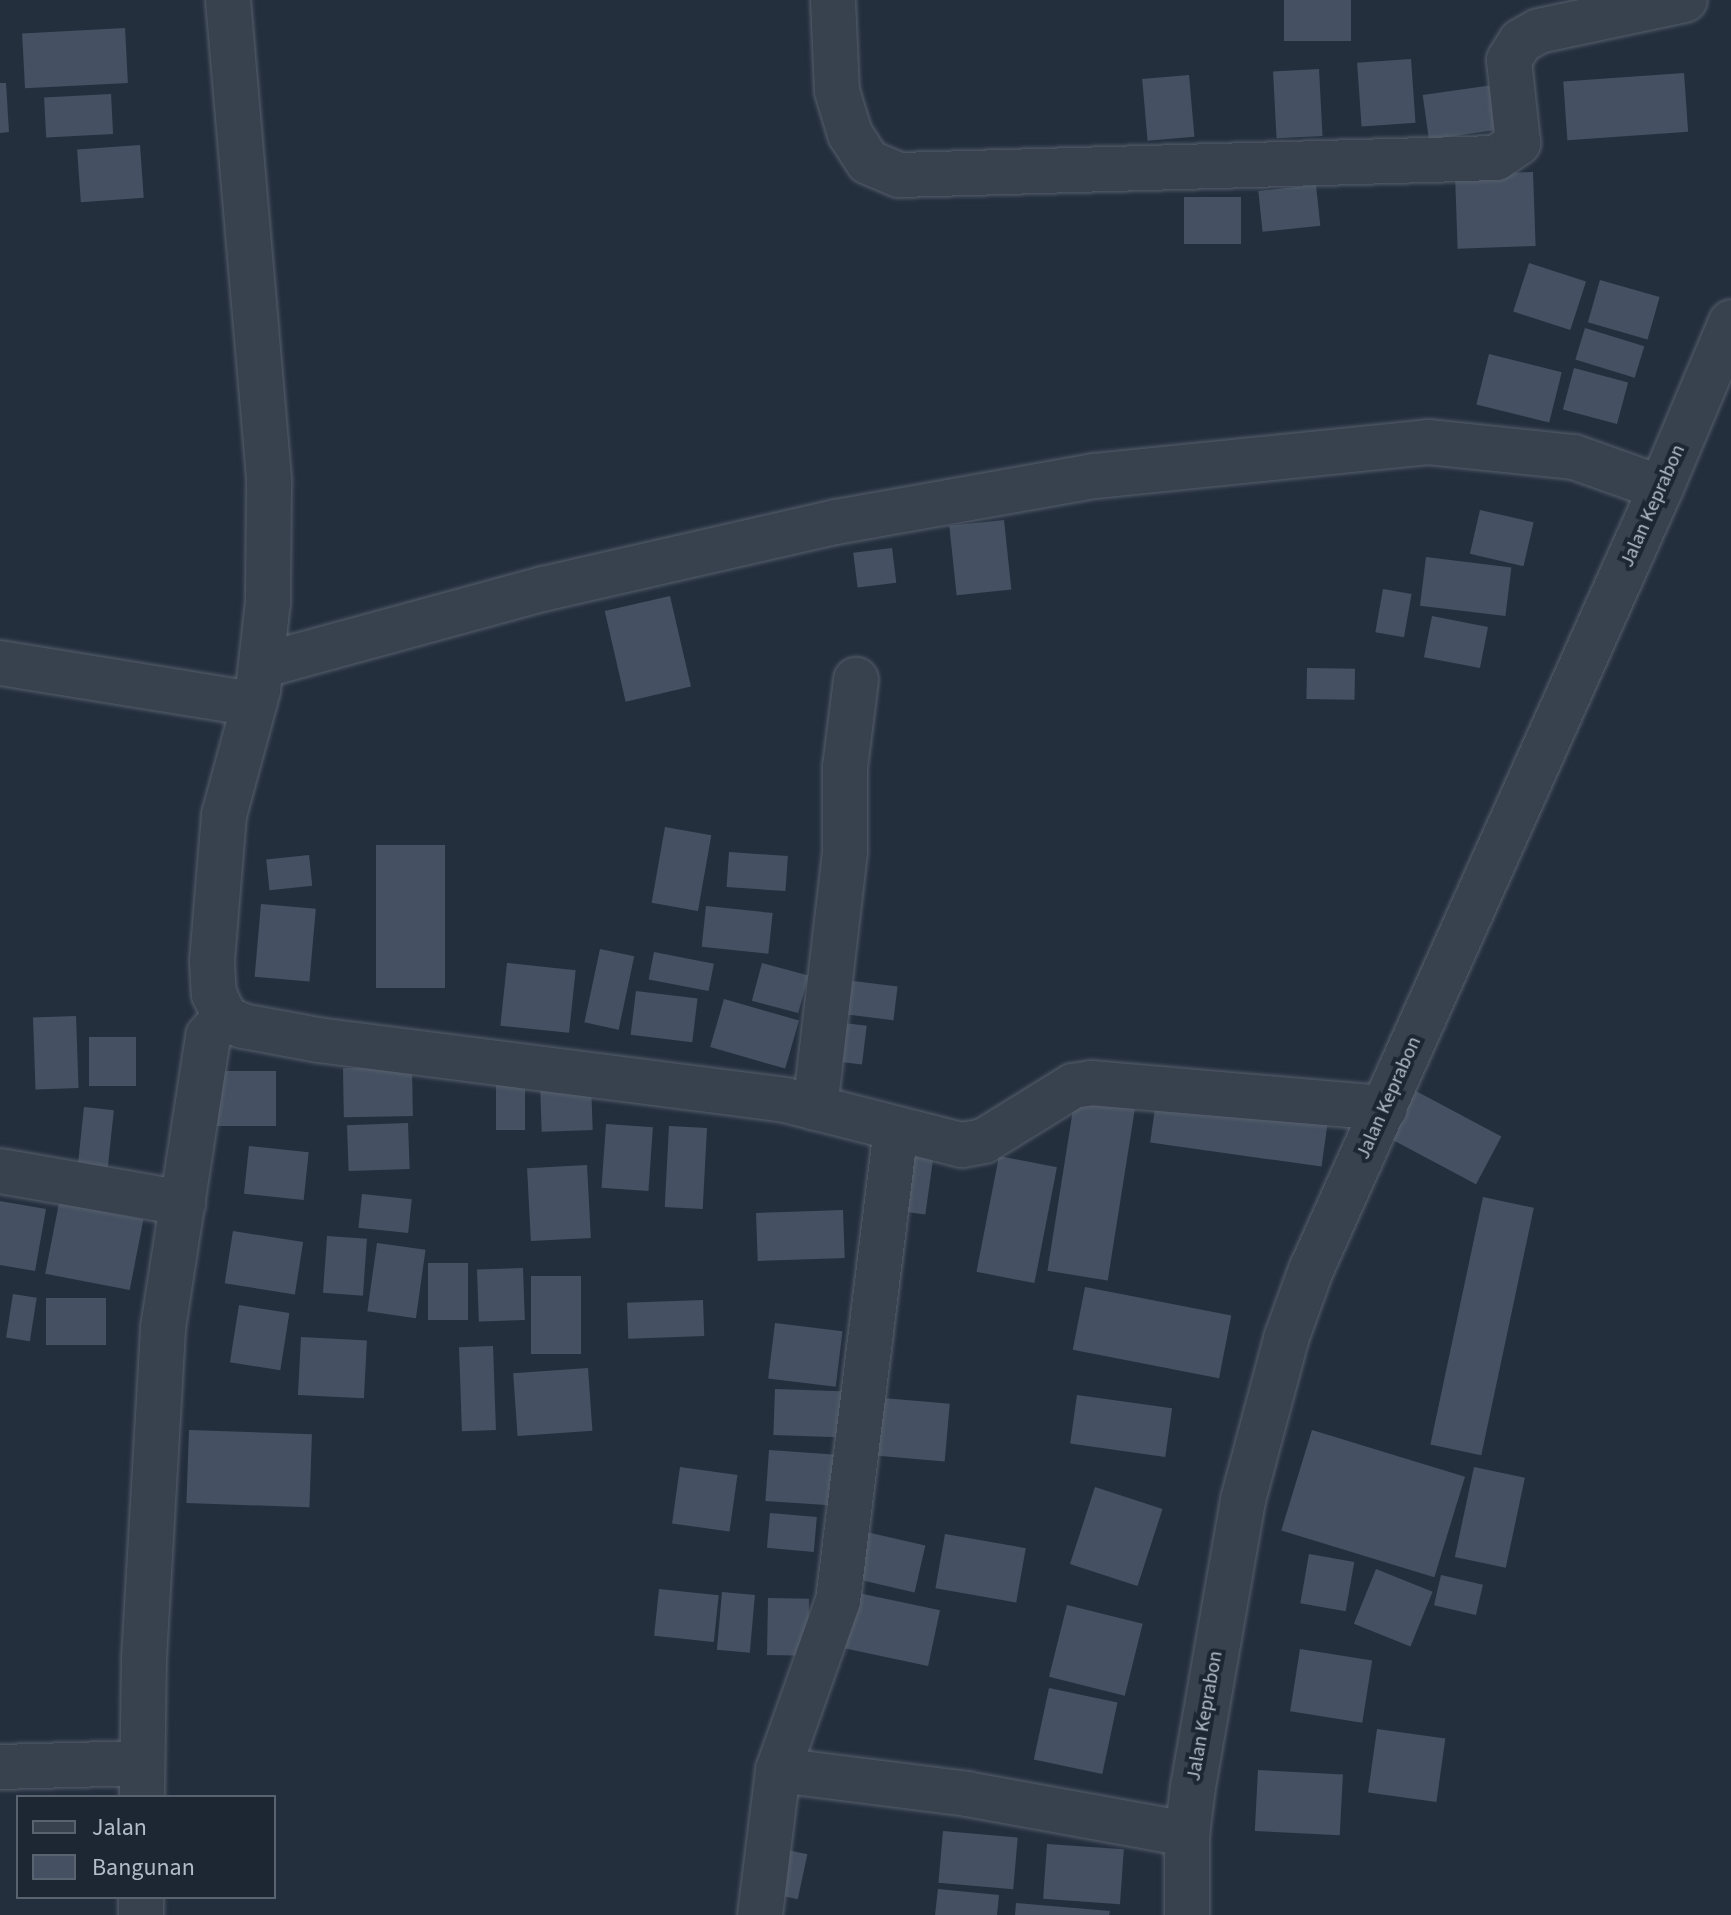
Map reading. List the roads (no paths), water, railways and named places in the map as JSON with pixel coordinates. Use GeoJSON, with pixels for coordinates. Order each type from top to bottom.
{"type":"FeatureCollection","features":[{"type":"Feature","properties":{"kind":"street"},"geometry":{"type":"LineString","coordinates":[[228,0],[269,482],[268,602],[257,685],[224,815],[212,961],[214,994],[225,1018],[243,1026],[318,1040],[785,1100],[896,1131],[962,1145],[984,1141],[1058,1094],[1091,1083],[1385,1108]]}},
{"type":"Feature","properties":{"kind":"street"},"geometry":{"type":"LineString","coordinates":[[833,0],[837,91],[850,134],[868,162],[899,175],[1496,158],[1518,143],[1509,60],[1521,41],[1539,31],[1685,0]]}},
{"type":"Feature","properties":{"kind":"street","name":"Jalan Keprabon"},"geometry":{"type":"LineString","coordinates":[[1187,1915],[1187,1834],[1243,1500],[1268,1396],[1311,1270],[1661,488],[1731,322]]}},
{"type":"Feature","properties":{"kind":"street"},"geometry":{"type":"LineString","coordinates":[[0,663],[257,685],[543,589],[836,522],[1095,476],[1428,442],[1574,457],[1661,488]]}},
{"type":"Feature","properties":{"kind":"street"},"geometry":{"type":"LineString","coordinates":[[815,1108],[844,865],[845,767],[856,680]]}},
{"type":"Feature","properties":{"kind":"street"},"geometry":{"type":"LineString","coordinates":[[0,1767],[142,1780],[144,1659],[163,1328],[208,1036],[225,1018]]}},
{"type":"Feature","properties":{"kind":"street"},"geometry":{"type":"LineString","coordinates":[[760,1915],[778,1770],[838,1601],[896,1131]]}},
{"type":"Feature","properties":{"kind":"street"},"geometry":{"type":"LineString","coordinates":[[0,1171],[183,1203]]}},
{"type":"Feature","properties":{"kind":"street"},"geometry":{"type":"LineString","coordinates":[[778,1770],[967,1794],[1187,1834]]}}]}
